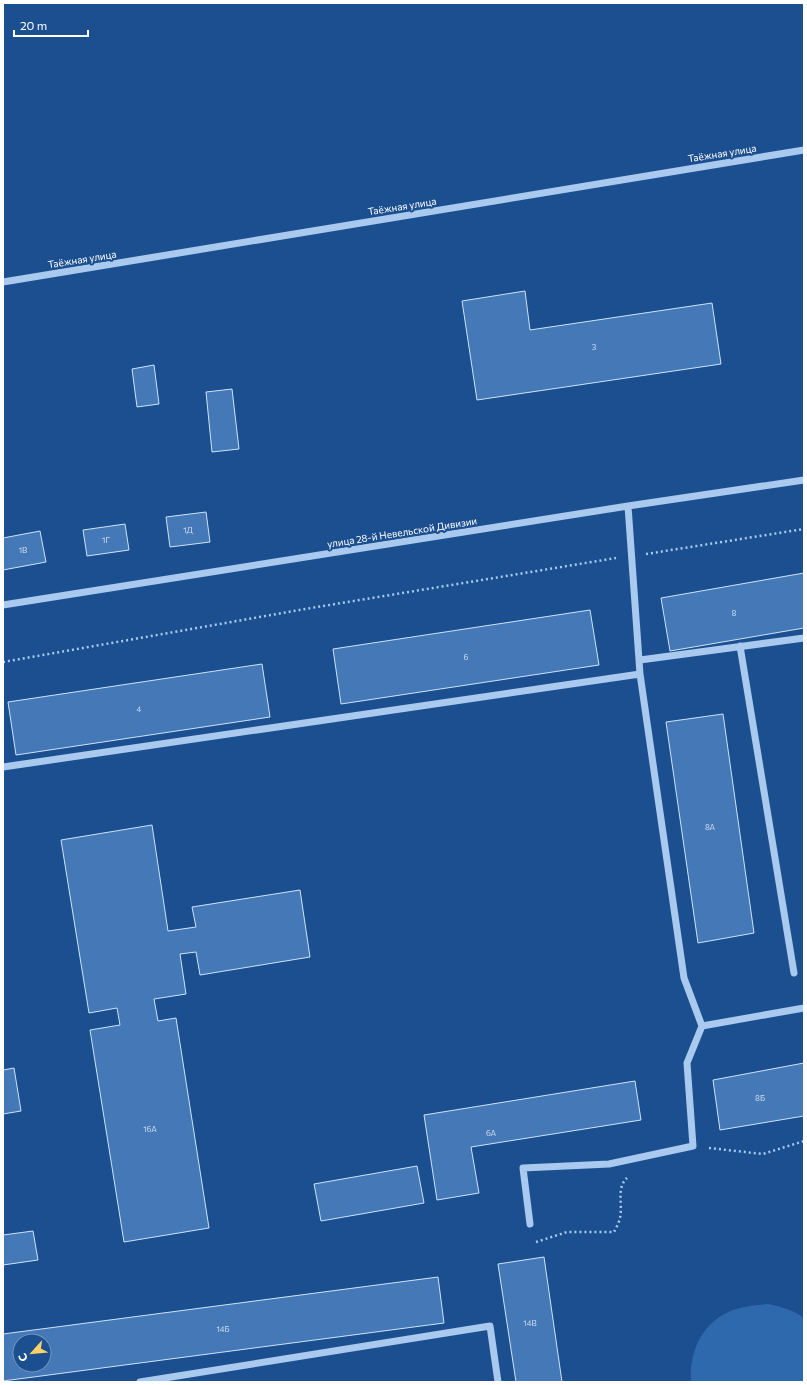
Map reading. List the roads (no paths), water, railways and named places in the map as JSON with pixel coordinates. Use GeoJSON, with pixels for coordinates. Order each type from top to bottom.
{"type":"FeatureCollection","features":[{"type":"Feature","properties":{"kind":"street","name":"Таёжная улица"},"geometry":{"type":"LineString","coordinates":[[3,282],[804,150]]}},
{"type":"Feature","properties":{"kind":"street","name":"улица 28-й Невельской Дивизии"},"geometry":{"type":"LineString","coordinates":[[3,605],[628,506],[804,480]]}},
{"type":"Feature","properties":{"kind":"street"},"geometry":{"type":"LineString","coordinates":[[530,1224],[523,1168],[609,1164],[693,1146],[687,1063],[702,1026],[684,978],[640,674],[628,506]]}},
{"type":"Feature","properties":{"kind":"street"},"geometry":{"type":"LineString","coordinates":[[640,660],[804,638]]}},
{"type":"Feature","properties":{"kind":"street"},"geometry":{"type":"LineString","coordinates":[[740,646],[794,973]]}},
{"type":"Feature","properties":{"kind":"street"},"geometry":{"type":"LineString","coordinates":[[3,767],[640,674]]}},
{"type":"Feature","properties":{"kind":"street"},"geometry":{"type":"LineString","coordinates":[[702,1026],[804,1008]]}},
{"type":"Feature","properties":{"kind":"street"},"geometry":{"type":"LineString","coordinates":[[140,1382],[490,1326],[498,1382]]}}]}
